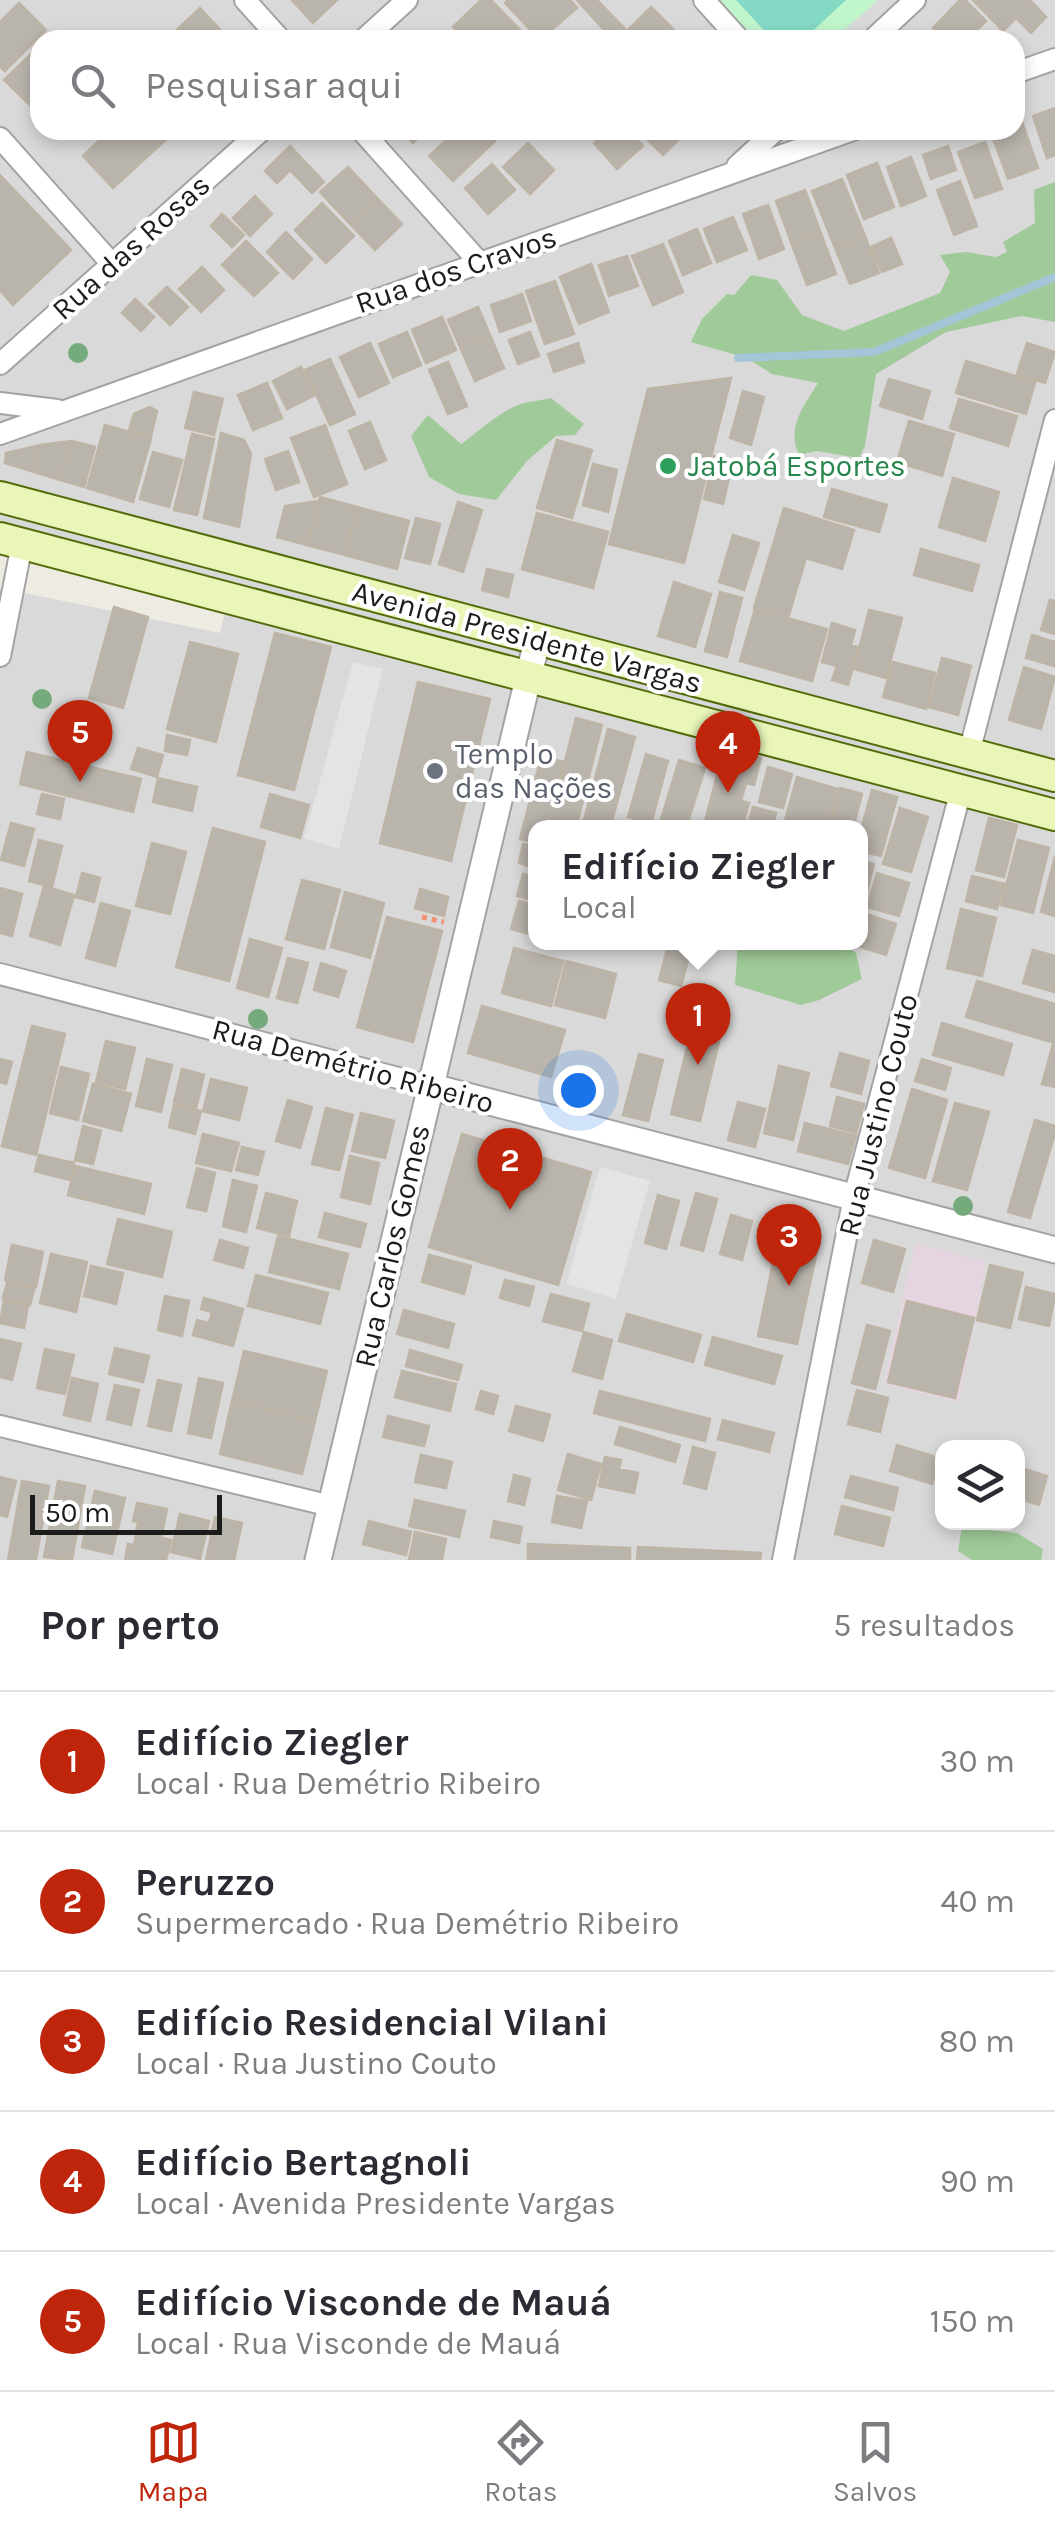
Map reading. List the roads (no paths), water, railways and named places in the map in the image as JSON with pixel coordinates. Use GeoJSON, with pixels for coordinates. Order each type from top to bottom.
{"type":"FeatureCollection","features":[{"type":"Feature","properties":{"kind":"main road","name":"Avenida Presidente Vargas"},"geometry":{"type":"LineString","coordinates":[[0,497],[1055,776]]}},
{"type":"Feature","properties":{"kind":"main road","name":"Avenida Presidente Vargas"},"geometry":{"type":"LineString","coordinates":[[11,541],[1055,815]]}},
{"type":"Feature","properties":{"kind":"street"},"geometry":{"type":"LineString","coordinates":[[245,0],[272,30]]}},
{"type":"Feature","properties":{"kind":"street"},"geometry":{"type":"LineString","coordinates":[[374,30],[407,0]]}},
{"type":"Feature","properties":{"kind":"street"},"geometry":{"type":"LineString","coordinates":[[704,0],[731,30]]}},
{"type":"Feature","properties":{"kind":"street"},"geometry":{"type":"LineString","coordinates":[[883,30],[915,0]]}},
{"type":"Feature","properties":{"kind":"street"},"geometry":{"type":"LineString","coordinates":[[1025,70],[1055,59]]}},
{"type":"Feature","properties":{"kind":"street"},"geometry":{"type":"LineString","coordinates":[[0,138],[112,264]]}},
{"type":"Feature","properties":{"kind":"street","name":"Rua das Rosas"},"geometry":{"type":"LineString","coordinates":[[0,364],[251,140]]}},
{"type":"Feature","properties":{"kind":"street"},"geometry":{"type":"LineString","coordinates":[[371,140],[479,262]]}},
{"type":"Feature","properties":{"kind":"street"},"geometry":{"type":"LineString","coordinates":[[729,174],[765,140]]}},
{"type":"Feature","properties":{"kind":"street","name":"Rua dos Cravos"},"geometry":{"type":"LineString","coordinates":[[0,434],[729,174],[810,140]]}},
{"type":"Feature","properties":{"kind":"street","name":"Rua dos Cravos"},"geometry":{"type":"LineString","coordinates":[[0,403],[59,410]]}},
{"type":"Feature","properties":{"kind":"street"},"geometry":{"type":"LineString","coordinates":[[969,753],[1055,420]]}},
{"type":"Feature","properties":{"kind":"street"},"geometry":{"type":"LineString","coordinates":[[0,656],[11,541]]}},
{"type":"Feature","properties":{"kind":"street","name":"Rua Carlos Gomes"},"geometry":{"type":"LineString","coordinates":[[318,1560],[537,641]]}},
{"type":"Feature","properties":{"kind":"street","name":"Rua Justino Couto"},"geometry":{"type":"LineString","coordinates":[[783,1560],[854,1197],[961,790]]}},
{"type":"Feature","properties":{"kind":"street","name":"Rua Demétrio Ribeiro"},"geometry":{"type":"LineString","coordinates":[[0,974],[1055,1250]]}},
{"type":"Feature","properties":{"kind":"street"},"geometry":{"type":"LineString","coordinates":[[0,1426],[331,1506]]}},
{"type":"Feature","properties":{"kind":"waterway"},"geometry":{"type":"LineString","coordinates":[[738,358],[874,352],[1055,277]]}},
{"type":"Feature","properties":{"kind":"place","name":"Jatobá Esportes"},"geometry":{"type":"Point","coordinates":[668,466]}},
{"type":"Feature","properties":{"kind":"place","name":"Templo das Nações"},"geometry":{"type":"Point","coordinates":[435,771]}},
{"type":"Feature","properties":{"kind":"place","name":"Edifício Visconde de Mauá"},"geometry":{"type":"Point","coordinates":[80,782]}},
{"type":"Feature","properties":{"kind":"place","name":"Edifício Bertagnoli"},"geometry":{"type":"Point","coordinates":[728,793]}},
{"type":"Feature","properties":{"kind":"place","name":"Edifício Ziegler"},"geometry":{"type":"Point","coordinates":[698,1065]}},
{"type":"Feature","properties":{"kind":"place","name":"Peruzzo"},"geometry":{"type":"Point","coordinates":[510,1210]}},
{"type":"Feature","properties":{"kind":"place","name":"Edifício Residencial Vilani"},"geometry":{"type":"Point","coordinates":[789,1286]}}]}
